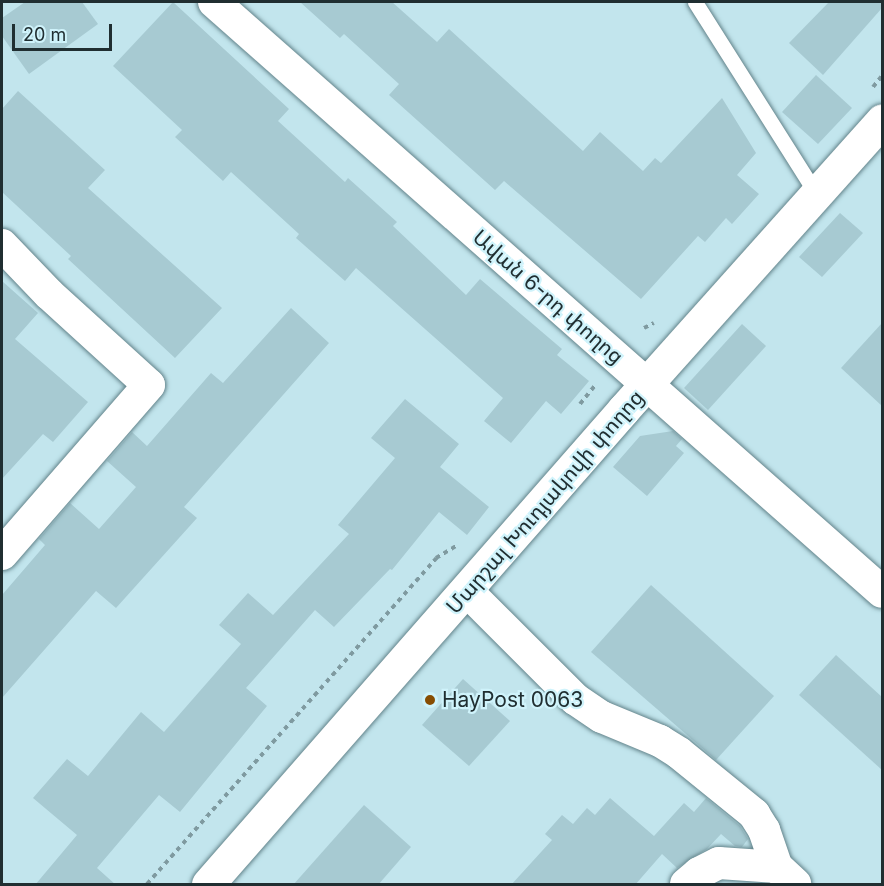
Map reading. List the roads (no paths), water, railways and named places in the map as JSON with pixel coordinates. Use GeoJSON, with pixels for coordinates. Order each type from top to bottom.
{"type":"FeatureCollection","features":[{"type":"Feature","properties":{"kind":"street","name":"Ավան 6-րդ փողոց"},"geometry":{"type":"LineString","coordinates":[[214,2],[882,592]]}},
{"type":"Feature","properties":{"kind":"street","name":"Մարշալ Խուդյակովի փողոց"},"geometry":{"type":"LineString","coordinates":[[208,885],[647,384],[882,120]]}},
{"type":"Feature","properties":{"kind":"street"},"geometry":{"type":"LineString","coordinates":[[2,245],[49,294],[149,385],[2,554]]}},
{"type":"Feature","properties":{"kind":"street"},"geometry":{"type":"LineString","coordinates":[[467,591],[575,699],[602,717],[660,741],[679,753],[747,808],[764,830],[786,876]]}},
{"type":"Feature","properties":{"kind":"street"},"geometry":{"type":"LineString","coordinates":[[686,885],[699,873],[719,863],[786,876]]}},
{"type":"Feature","properties":{"kind":"lane"},"geometry":{"type":"LineString","coordinates":[[695,2],[816,195]]}},
{"type":"Feature","properties":{"kind":"place","name":"HayPost 0063"},"geometry":{"type":"Point","coordinates":[430,700]}}]}
